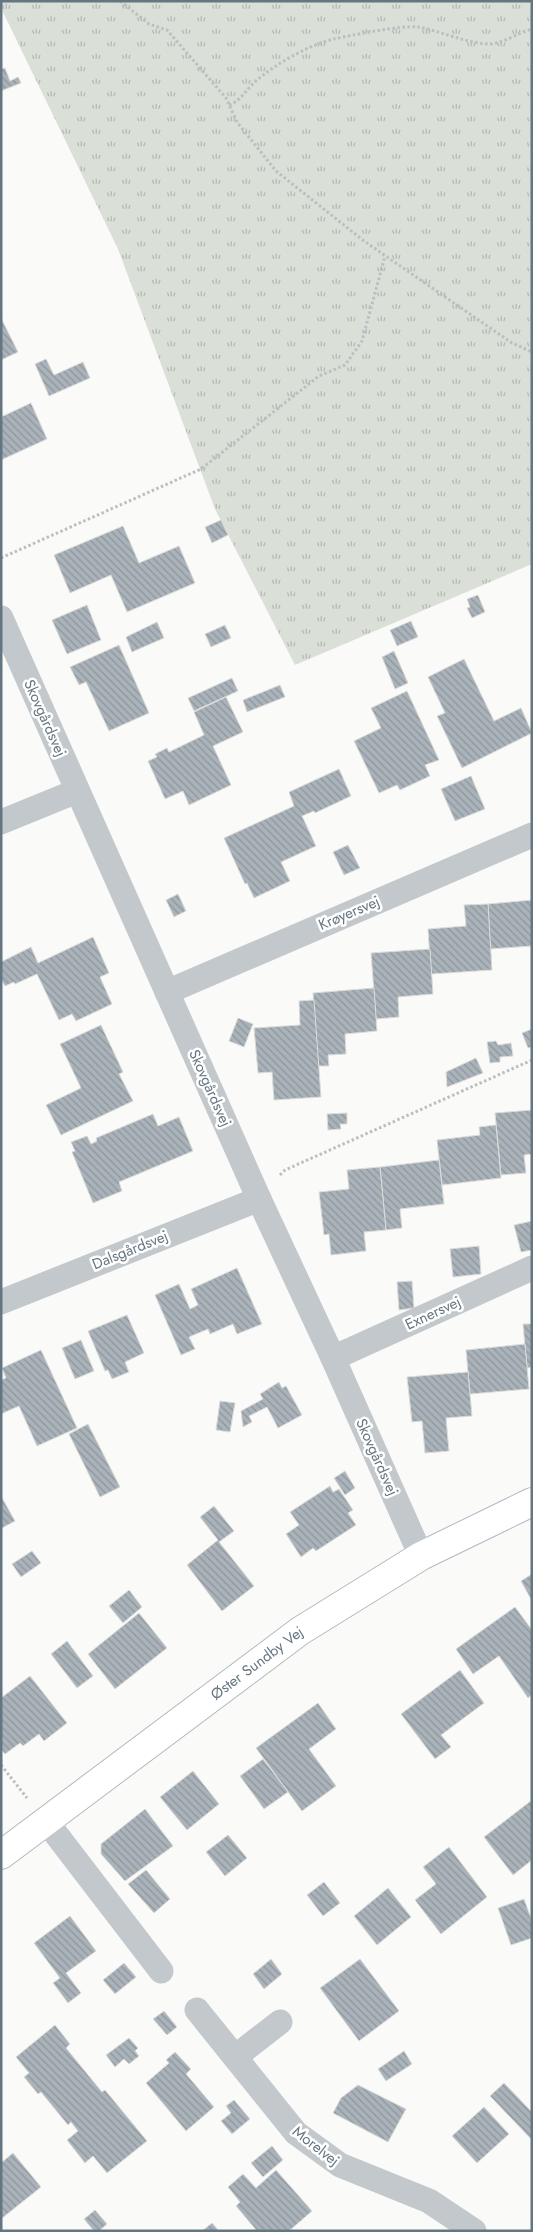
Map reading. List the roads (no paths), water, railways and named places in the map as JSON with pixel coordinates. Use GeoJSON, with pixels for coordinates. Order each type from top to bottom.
{"type":"FeatureCollection","features":[{"type":"Feature","properties":{"kind":"street","name":"Skovgårdsvej"},"geometry":{"type":"LineString","coordinates":[[1,618],[259,1199],[334,1358],[421,1556]]}},
{"type":"Feature","properties":{"kind":"street"},"geometry":{"type":"LineString","coordinates":[[1,822],[77,791]]}},
{"type":"Feature","properties":{"kind":"street","name":"Krøyersvej"},"geometry":{"type":"LineString","coordinates":[[167,992],[532,835]]}},
{"type":"Feature","properties":{"kind":"street","name":"Dalsgårdsvej"},"geometry":{"type":"LineString","coordinates":[[1,1302],[259,1199]]}},
{"type":"Feature","properties":{"kind":"street","name":"Exnersvej"},"geometry":{"type":"LineString","coordinates":[[334,1358],[532,1268]]}},
{"type":"Feature","properties":{"kind":"street","name":"Øster Sundby Vej"},"geometry":{"type":"LineString","coordinates":[[1,1855],[300,1631],[421,1556],[532,1502]]}},
{"type":"Feature","properties":{"kind":"street"},"geometry":{"type":"LineString","coordinates":[[46,1821],[161,1971]]}},
{"type":"Feature","properties":{"kind":"street","name":"Morelvej"},"geometry":{"type":"LineString","coordinates":[[197,2010],[296,2133],[340,2165],[429,2202],[474,2231]]}},
{"type":"Feature","properties":{"kind":"street"},"geometry":{"type":"LineString","coordinates":[[235,2057],[280,2022]]}}]}
